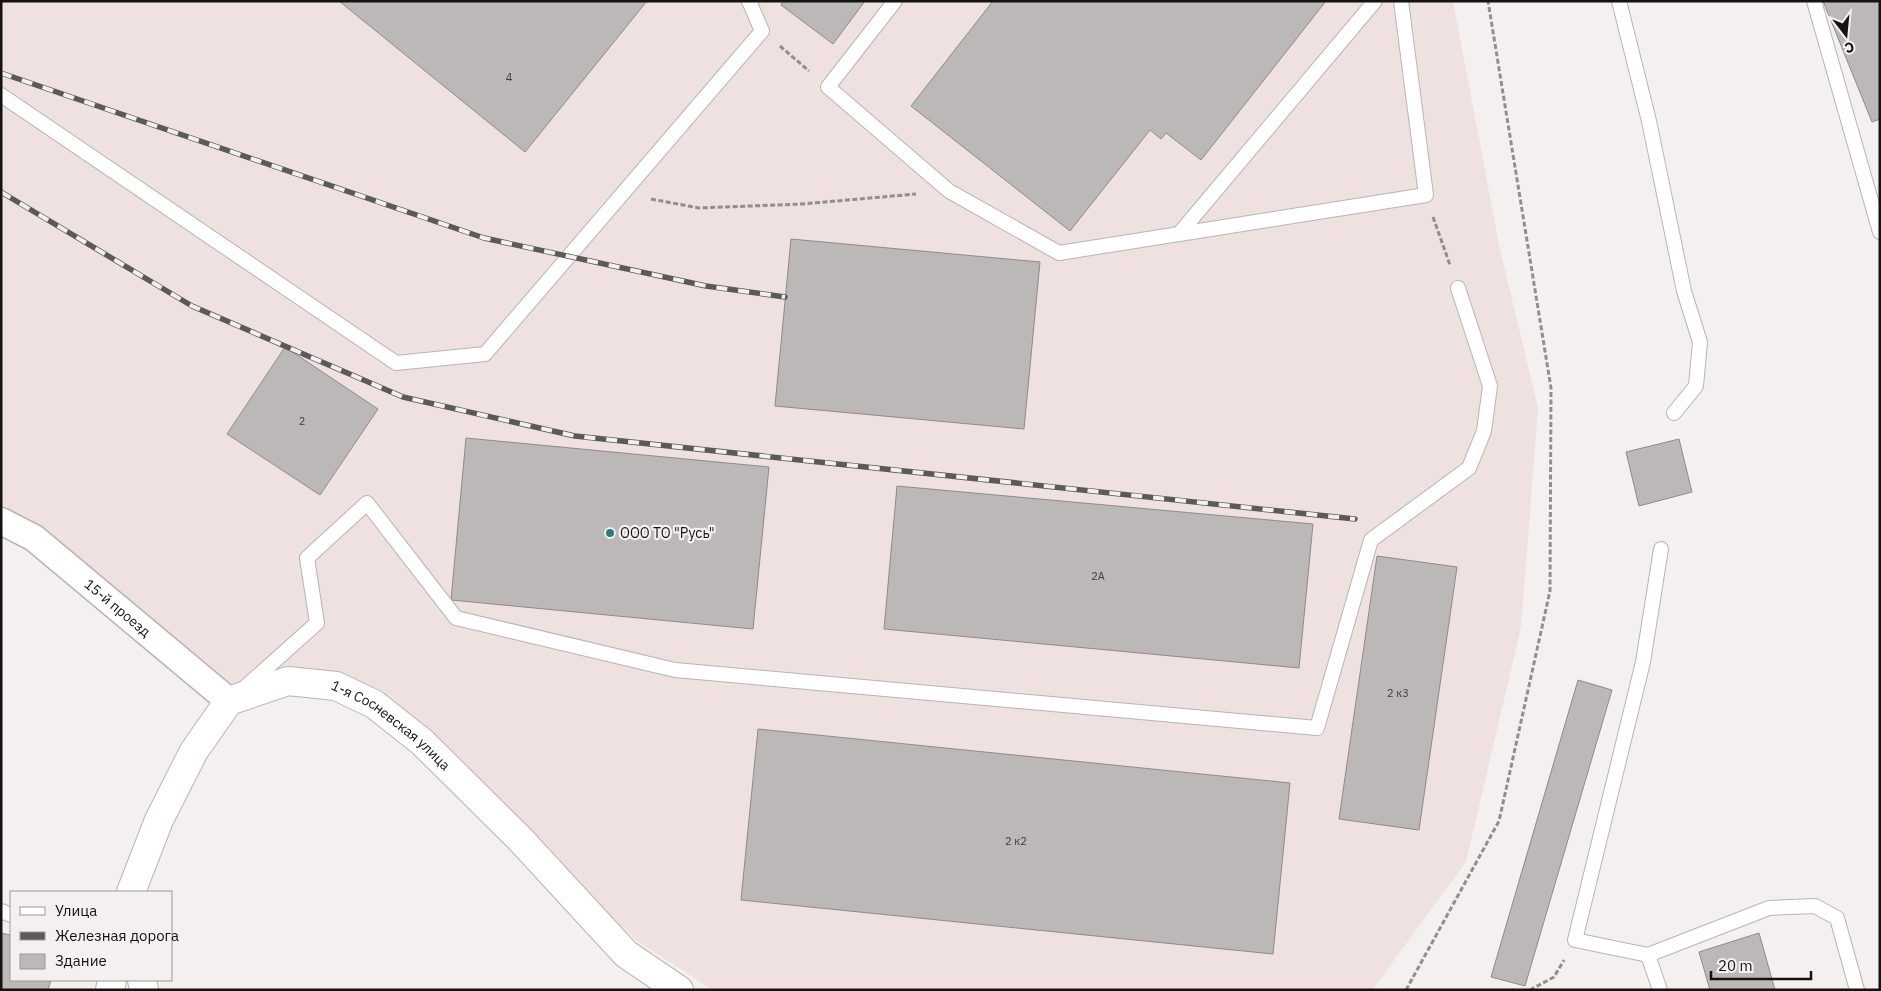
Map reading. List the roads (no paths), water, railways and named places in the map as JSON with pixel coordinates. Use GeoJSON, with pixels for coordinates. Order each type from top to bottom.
{"type":"FeatureCollection","features":[{"type":"Feature","properties":{"kind":"main road","name":"1-я Сосневская улица"},"geometry":{"type":"LineString","coordinates":[[230,702],[288,681],[336,686],[374,704],[422,742],[520,839],[626,954],[679,990]]}},
{"type":"Feature","properties":{"kind":"main road"},"geometry":{"type":"LineString","coordinates":[[132,891],[141,880],[159,820],[194,751],[230,702]]}},
{"type":"Feature","properties":{"kind":"street","name":"15-й проезд"},"geometry":{"type":"LineString","coordinates":[[1,521],[34,538],[230,702]]}},
{"type":"Feature","properties":{"kind":"lane"},"geometry":{"type":"LineString","coordinates":[[1,95],[396,363],[485,354],[762,31],[749,1]]}},
{"type":"Feature","properties":{"kind":"lane"},"geometry":{"type":"LineString","coordinates":[[895,1],[828,87],[949,192],[1059,253],[1426,195],[1400,1]]}},
{"type":"Feature","properties":{"kind":"lane"},"geometry":{"type":"LineString","coordinates":[[1179,234],[1375,1]]}},
{"type":"Feature","properties":{"kind":"lane"},"geometry":{"type":"LineString","coordinates":[[1618,1],[1649,121],[1684,291],[1700,342],[1696,386],[1674,413]]}},
{"type":"Feature","properties":{"kind":"lane"},"geometry":{"type":"LineString","coordinates":[[1814,1],[1880,232]]}},
{"type":"Feature","properties":{"kind":"lane"},"geometry":{"type":"LineString","coordinates":[[230,702],[317,623],[308,558],[367,503],[456,618],[675,670],[1317,728],[1371,540],[1469,468],[1484,431],[1490,386],[1458,288]]}},
{"type":"Feature","properties":{"kind":"lane"},"geometry":{"type":"LineString","coordinates":[[1661,549],[1643,662],[1575,940],[1648,955],[1769,908],[1815,906],[1837,918],[1858,990]]}},
{"type":"Feature","properties":{"kind":"lane"},"geometry":{"type":"LineString","coordinates":[[1648,955],[1660,990]]}},
{"type":"Feature","properties":{"kind":"railway"},"geometry":{"type":"LineString","coordinates":[[1,73],[484,238],[706,286],[785,297]]}},
{"type":"Feature","properties":{"kind":"railway"},"geometry":{"type":"LineString","coordinates":[[1,192],[192,306],[403,397],[575,436],[1355,519]]}},
{"type":"Feature","properties":{"kind":"place","name":"ООО ТО \"Русь\""},"geometry":{"type":"Point","coordinates":[610,533]}}]}
